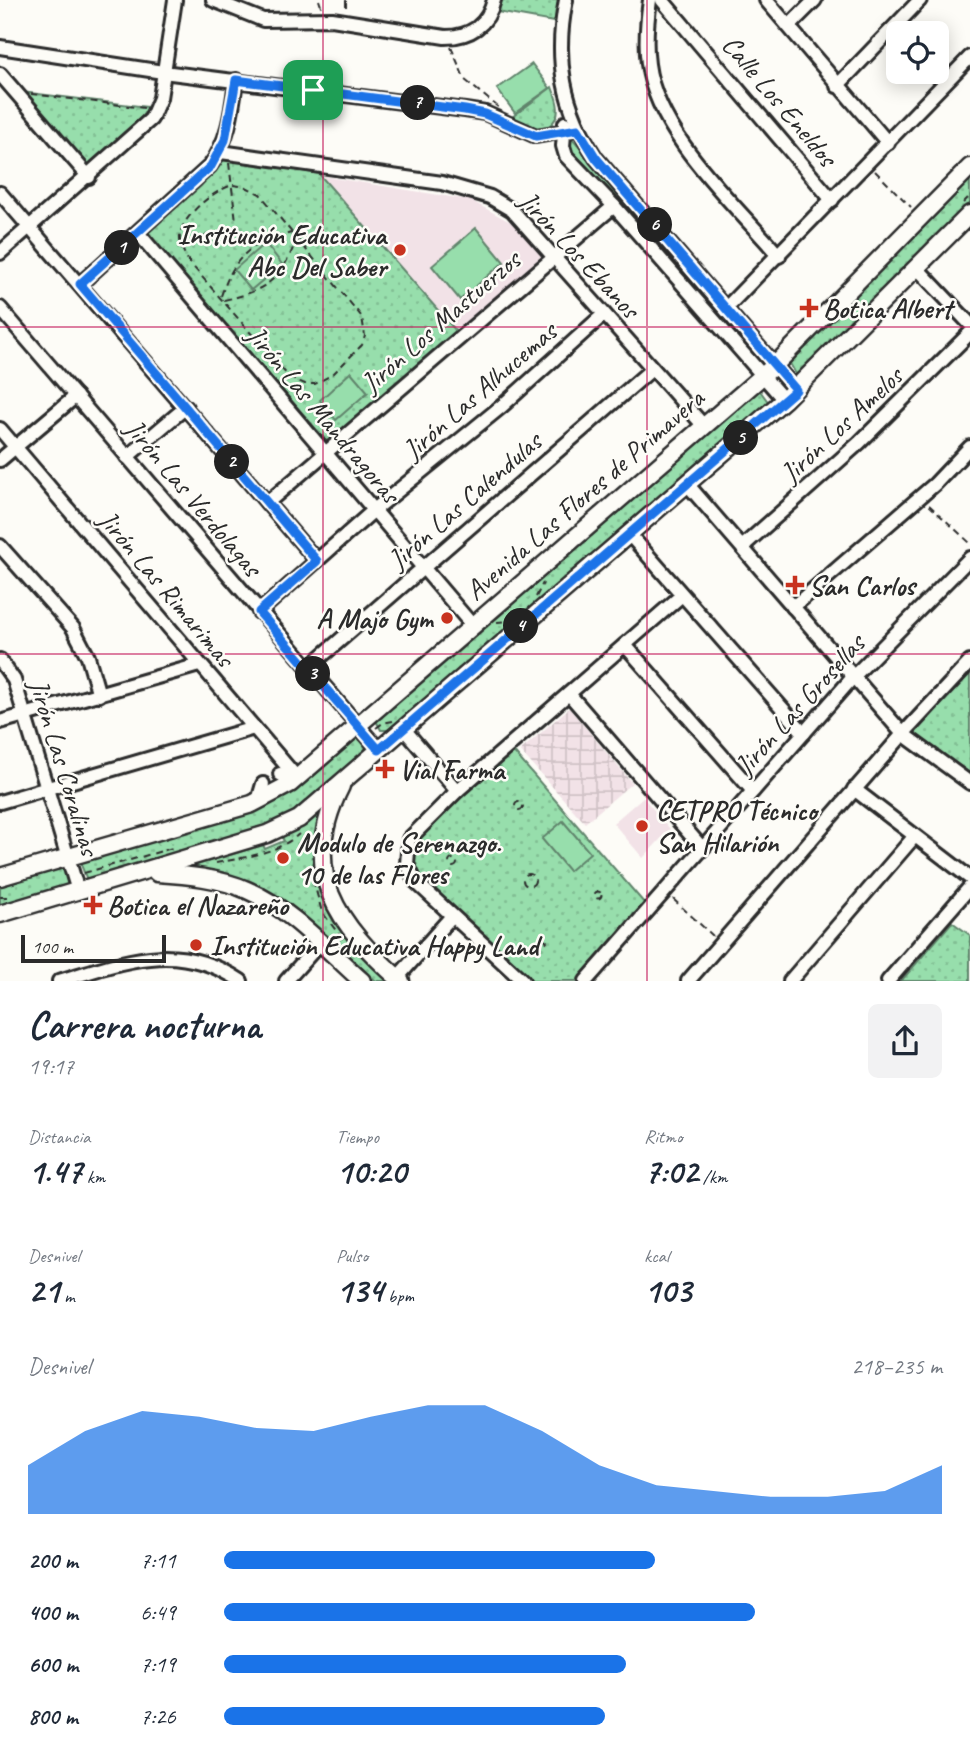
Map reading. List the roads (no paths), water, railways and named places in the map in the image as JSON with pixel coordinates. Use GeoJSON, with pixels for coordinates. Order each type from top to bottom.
{"type":"FeatureCollection","features":[{"type":"Feature","properties":{"kind":"main road","name":"Avenida Las Flores de Primavera"},"geometry":{"type":"LineString","coordinates":[[0,877],[258,801],[357,725],[775,365],[970,167]]}},
{"type":"Feature","properties":{"kind":"main road","name":"Avenida Las Flores de Primavera"},"geometry":{"type":"LineString","coordinates":[[0,914],[148,872],[286,828],[344,781],[790,395],[970,214]]}},
{"type":"Feature","properties":{"kind":"main road"},"geometry":{"type":"LineString","coordinates":[[344,781],[329,815],[324,847],[333,917],[399,979]]}},
{"type":"Feature","properties":{"kind":"main road"},"geometry":{"type":"LineString","coordinates":[[148,872],[188,875],[246,890],[281,910],[362,981]]}},
{"type":"Feature","properties":{"kind":"street"},"geometry":{"type":"LineString","coordinates":[[0,253],[89,177],[151,119],[160,98],[175,0]]}},
{"type":"Feature","properties":{"kind":"street"},"geometry":{"type":"LineString","coordinates":[[213,0],[263,20],[332,19],[457,37],[479,27],[487,19],[494,0]]}},
{"type":"Feature","properties":{"kind":"street"},"geometry":{"type":"LineString","coordinates":[[566,0],[559,63],[570,109],[578,129],[596,158],[775,365],[790,395]]}},
{"type":"Feature","properties":{"kind":"street"},"geometry":{"type":"LineString","coordinates":[[650,0],[648,65],[658,101],[684,145],[779,256]]}},
{"type":"Feature","properties":{"kind":"street","name":"Calle Los Eneldos"},"geometry":{"type":"LineString","coordinates":[[662,0],[832,200]]}},
{"type":"Feature","properties":{"kind":"street"},"geometry":{"type":"LineString","coordinates":[[766,0],[888,143]]}},
{"type":"Feature","properties":{"kind":"street"},"geometry":{"type":"LineString","coordinates":[[789,26],[815,0]]}},
{"type":"Feature","properties":{"kind":"street"},"geometry":{"type":"LineString","coordinates":[[837,86],[920,0]]}},
{"type":"Feature","properties":{"kind":"street"},"geometry":{"type":"LineString","coordinates":[[0,47],[163,72],[465,110],[485,114],[536,136],[578,129]]}},
{"type":"Feature","properties":{"kind":"street"},"geometry":{"type":"LineString","coordinates":[[726,308],[970,57]]}},
{"type":"Feature","properties":{"kind":"street"},"geometry":{"type":"LineString","coordinates":[[0,74],[89,177]]}},
{"type":"Feature","properties":{"kind":"street"},"geometry":{"type":"LineString","coordinates":[[80,284],[225,157],[236,80]]}},
{"type":"Feature","properties":{"kind":"street"},"geometry":{"type":"LineString","coordinates":[[570,109],[562,131],[566,156],[614,206],[761,376],[790,395]]}},
{"type":"Feature","properties":{"kind":"street","name":"Jirón Los Ebanos"},"geometry":{"type":"LineString","coordinates":[[225,157],[470,189],[491,197],[512,210],[703,425]]}},
{"type":"Feature","properties":{"kind":"street"},"geometry":{"type":"LineString","coordinates":[[0,192],[317,561]]}},
{"type":"Feature","properties":{"kind":"street","name":"Jirón Los Mastuerzos"},"geometry":{"type":"LineString","coordinates":[[267,503],[614,206]]}},
{"type":"Feature","properties":{"kind":"street","name":"Jirón Las Mandragoras"},"geometry":{"type":"LineString","coordinates":[[139,234],[472,625]]}},
{"type":"Feature","properties":{"kind":"street"},"geometry":{"type":"LineString","coordinates":[[917,268],[970,324]]}},
{"type":"Feature","properties":{"kind":"street","name":"Jirón Las Verdolagas"},"geometry":{"type":"LineString","coordinates":[[0,308],[379,750]]}},
{"type":"Feature","properties":{"kind":"street","name":"Jirón Las Alhucemas"},"geometry":{"type":"LineString","coordinates":[[259,612],[373,511],[502,406],[604,314]]}},
{"type":"Feature","properties":{"kind":"street","name":"Jirón Los Amelos"},"geometry":{"type":"LineString","coordinates":[[742,547],[859,443],[970,333]]}},
{"type":"Feature","properties":{"kind":"street","name":"Jirón Las Calendulas"},"geometry":{"type":"LineString","coordinates":[[308,668],[652,369]]}},
{"type":"Feature","properties":{"kind":"street"},"geometry":{"type":"LineString","coordinates":[[0,460],[76,396]]}},
{"type":"Feature","properties":{"kind":"street"},"geometry":{"type":"LineString","coordinates":[[127,457],[186,407]]}},
{"type":"Feature","properties":{"kind":"street","name":"Jirón Las Rimarimas"},"geometry":{"type":"LineString","coordinates":[[0,429],[254,729],[288,776]]}},
{"type":"Feature","properties":{"kind":"street"},"geometry":{"type":"LineString","coordinates":[[793,607],[920,497],[970,447]]}},
{"type":"Feature","properties":{"kind":"street"},"geometry":{"type":"LineString","coordinates":[[688,485],[903,734],[970,783]]}},
{"type":"Feature","properties":{"kind":"street"},"geometry":{"type":"LineString","coordinates":[[630,535],[804,733]]}},
{"type":"Feature","properties":{"kind":"street"},"geometry":{"type":"LineString","coordinates":[[0,546],[73,628],[88,657],[99,695]]}},
{"type":"Feature","properties":{"kind":"street","name":"Jirón Las Grosellas"},"geometry":{"type":"LineString","coordinates":[[586,981],[854,676],[970,558]]}},
{"type":"Feature","properties":{"kind":"street"},"geometry":{"type":"LineString","coordinates":[[523,981],[415,881],[406,855],[414,831],[682,595]]}},
{"type":"Feature","properties":{"kind":"street"},"geometry":{"type":"LineString","coordinates":[[625,645],[753,791]]}},
{"type":"Feature","properties":{"kind":"street","name":"Jirón Las Coralinas"},"geometry":{"type":"LineString","coordinates":[[0,660],[14,680],[78,891]]}},
{"type":"Feature","properties":{"kind":"street"},"geometry":{"type":"LineString","coordinates":[[688,981],[854,789],[970,662]]}},
{"type":"Feature","properties":{"kind":"street"},"geometry":{"type":"LineString","coordinates":[[0,722],[199,665]]}},
{"type":"Feature","properties":{"kind":"street"},"geometry":{"type":"LineString","coordinates":[[569,694],[702,848]]}},
{"type":"Feature","properties":{"kind":"street"},"geometry":{"type":"LineString","coordinates":[[0,802],[254,729]]}},
{"type":"Feature","properties":{"kind":"street"},"geometry":{"type":"LineString","coordinates":[[403,729],[457,791]]}},
{"type":"Feature","properties":{"kind":"street"},"geometry":{"type":"LineString","coordinates":[[258,801],[263,783]]}},
{"type":"Feature","properties":{"kind":"street"},"geometry":{"type":"LineString","coordinates":[[854,789],[970,878]]}},
{"type":"Feature","properties":{"kind":"street"},"geometry":{"type":"LineString","coordinates":[[790,981],[914,837]]}},
{"type":"Feature","properties":{"kind":"street"},"geometry":{"type":"LineString","coordinates":[[888,981],[970,887]]}},
{"type":"Feature","properties":{"kind":"street"},"geometry":{"type":"LineString","coordinates":[[399,979],[451,917]]}},
{"type":"Feature","properties":{"kind":"street"},"geometry":{"type":"LineString","coordinates":[[286,981],[320,943]]}},
{"type":"Feature","properties":{"kind":"street"},"geometry":{"type":"LineString","coordinates":[[59,981],[75,979],[142,957],[166,955],[207,962],[241,981]]}},
{"type":"Feature","properties":{"kind":"place","name":"Institución Educativa Abc Del Saber"},"geometry":{"type":"Point","coordinates":[400,250]}},
{"type":"Feature","properties":{"kind":"place","name":"Botica Albert"},"geometry":{"type":"Point","coordinates":[809,308]}},
{"type":"Feature","properties":{"kind":"place","name":"San Carlos"},"geometry":{"type":"Point","coordinates":[795,585]}},
{"type":"Feature","properties":{"kind":"place","name":"A Majo Gym"},"geometry":{"type":"Point","coordinates":[447,618]}},
{"type":"Feature","properties":{"kind":"place","name":"Vial Farma"},"geometry":{"type":"Point","coordinates":[385,769]}},
{"type":"Feature","properties":{"kind":"place","name":"CETPRO Técnico San Hilarión"},"geometry":{"type":"Point","coordinates":[642,826]}},
{"type":"Feature","properties":{"kind":"place","name":"Modulo de Serenazgo. 10 de las Flores"},"geometry":{"type":"Point","coordinates":[283,858]}},
{"type":"Feature","properties":{"kind":"place","name":"Botica el Nazareño"},"geometry":{"type":"Point","coordinates":[93,905]}},
{"type":"Feature","properties":{"kind":"place","name":"Institución Educativa Happy Land"},"geometry":{"type":"Point","coordinates":[196,945]}}]}
